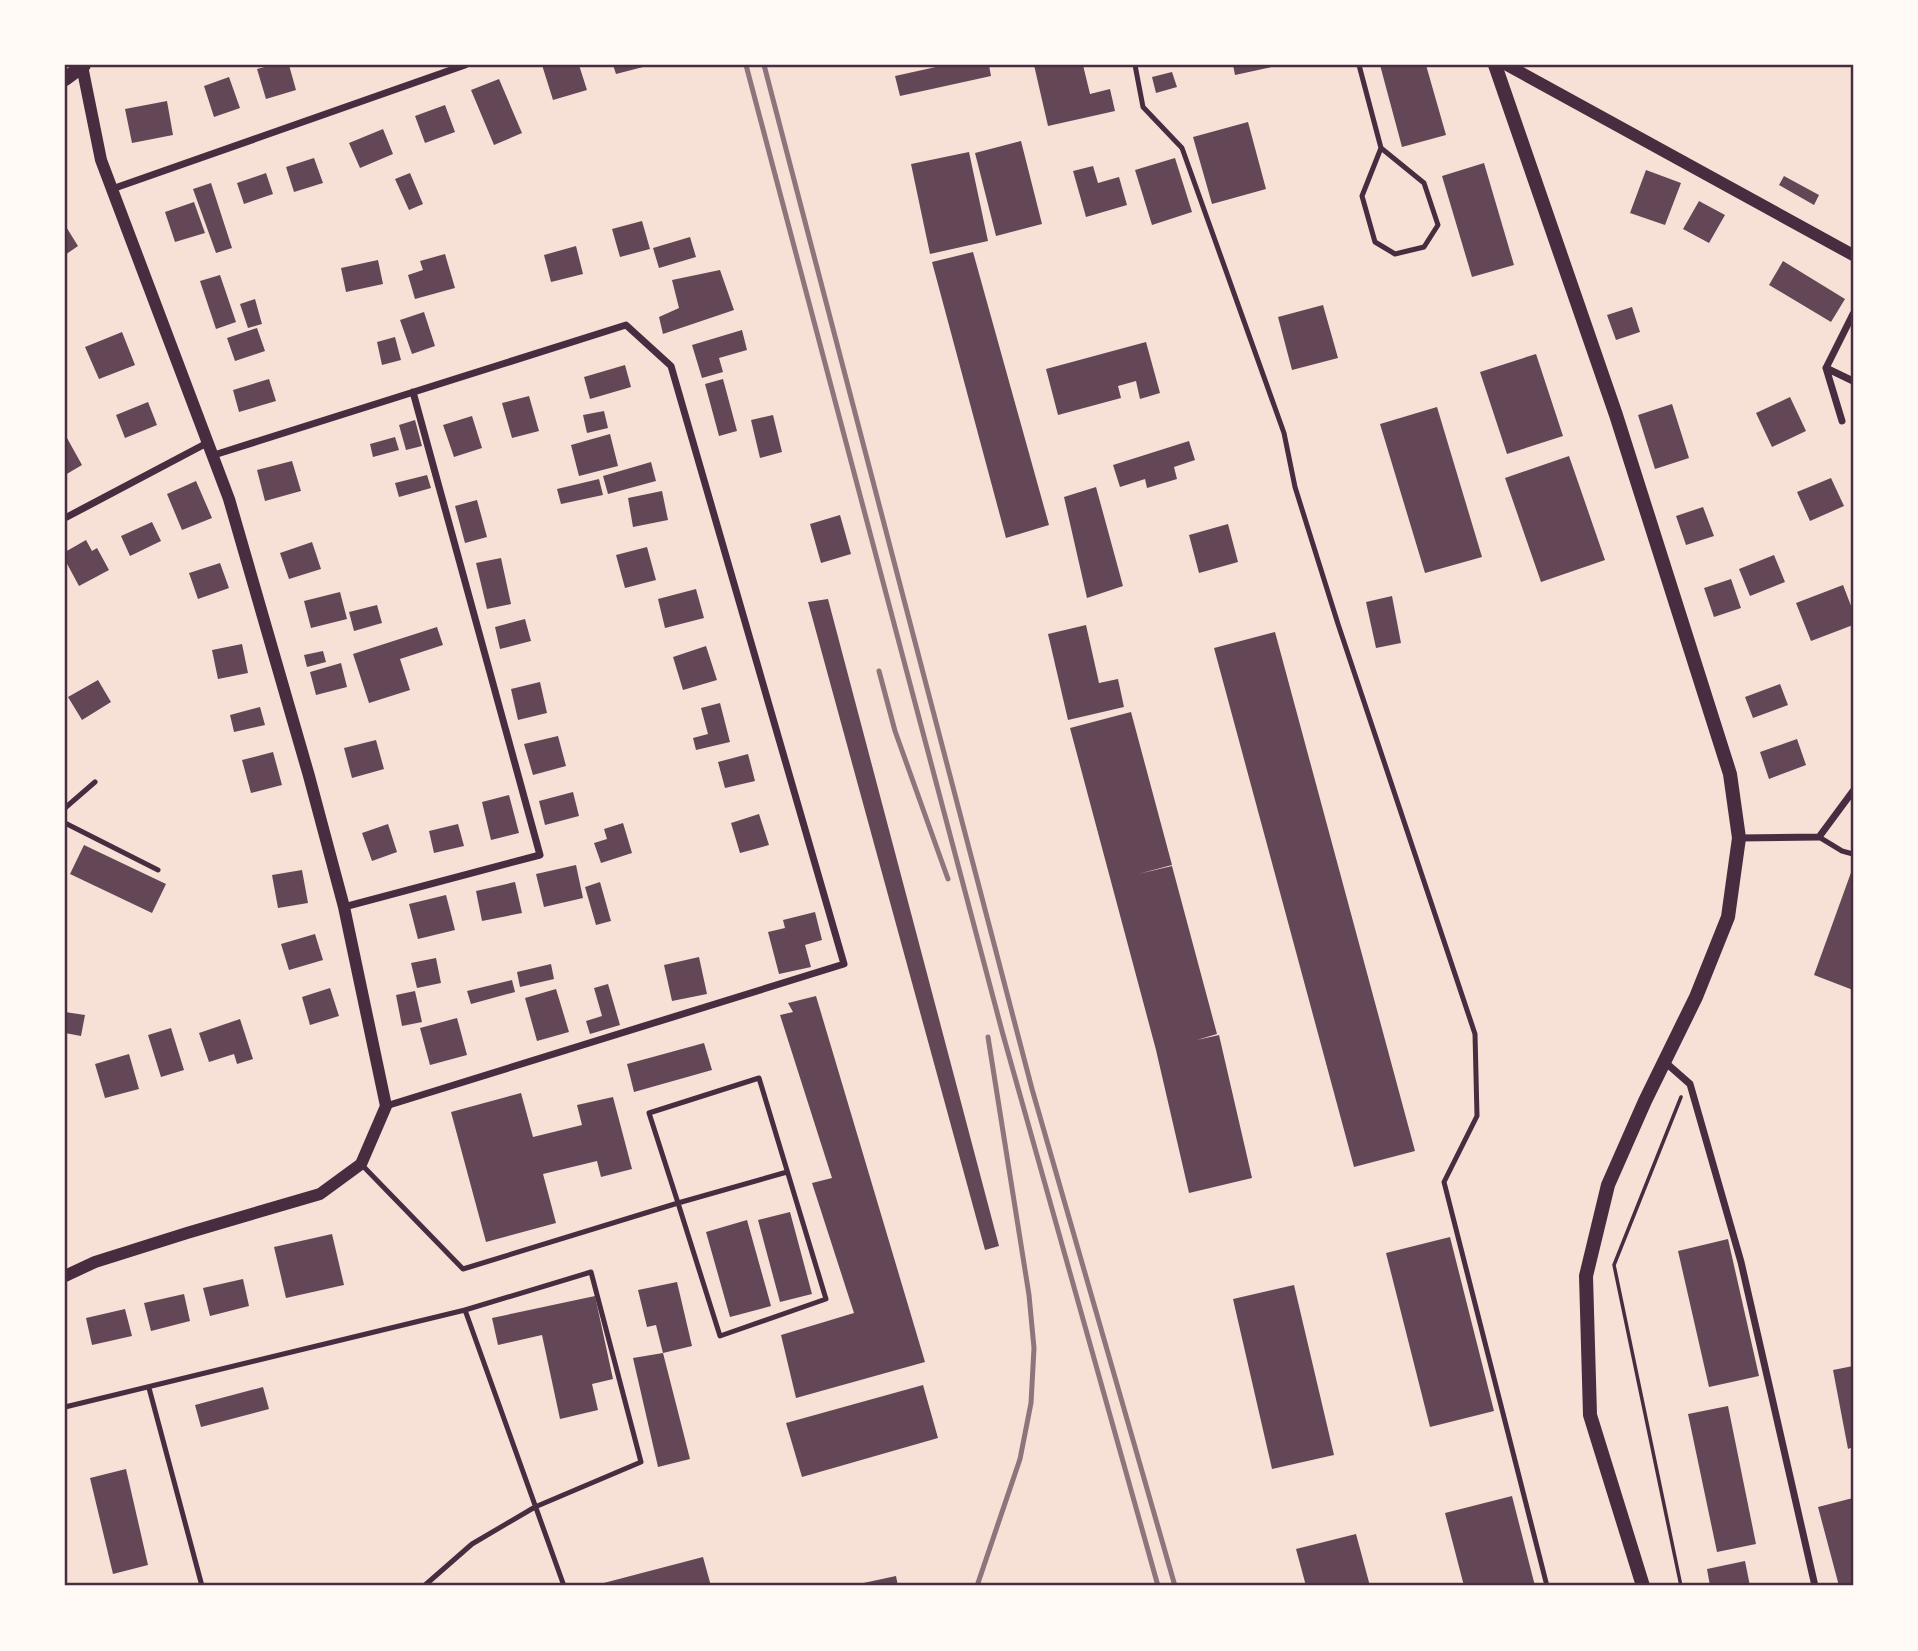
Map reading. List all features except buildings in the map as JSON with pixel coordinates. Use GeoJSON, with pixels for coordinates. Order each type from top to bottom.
{"type":"FeatureCollection","features":[{"type":"Feature","properties":{"kind":"main road"},"geometry":{"type":"LineString","coordinates":[[65,79],[83,65]]}},
{"type":"Feature","properties":{"kind":"main road"},"geometry":{"type":"LineString","coordinates":[[1495,65],[1616,415],[1726,761],[1739,838],[1728,917],[1696,997],[1608,1185],[1586,1276],[1590,1415],[1643,1586]]}},
{"type":"Feature","properties":{"kind":"street"},"geometry":{"type":"LineString","coordinates":[[65,1276],[96,1262],[320,1194],[362,1164],[386,1106],[344,907],[302,750],[214,456],[101,160],[83,65]]}},
{"type":"Feature","properties":{"kind":"street"},"geometry":{"type":"LineString","coordinates":[[112,189],[465,65]]}},
{"type":"Feature","properties":{"kind":"street"},"geometry":{"type":"LineString","coordinates":[[1507,65],[1853,255]]}},
{"type":"Feature","properties":{"kind":"street"},"geometry":{"type":"LineString","coordinates":[[1842,421],[1826,368],[1853,314]]}},
{"type":"Feature","properties":{"kind":"street"},"geometry":{"type":"LineString","coordinates":[[214,456],[625,324],[671,366],[844,964],[386,1106]]}},
{"type":"Feature","properties":{"kind":"street"},"geometry":{"type":"LineString","coordinates":[[1826,368],[1853,381]]}},
{"type":"Feature","properties":{"kind":"street"},"geometry":{"type":"LineString","coordinates":[[344,907],[540,855],[413,392]]}},
{"type":"Feature","properties":{"kind":"street"},"geometry":{"type":"LineString","coordinates":[[65,518],[207,443]]}},
{"type":"Feature","properties":{"kind":"street"},"geometry":{"type":"LineString","coordinates":[[1739,838],[1819,837],[1853,791]]}},
{"type":"Feature","properties":{"kind":"street"},"geometry":{"type":"LineString","coordinates":[[1665,1062],[1690,1084],[1741,1262],[1815,1586]]}},
{"type":"Feature","properties":{"kind":"lane"},"geometry":{"type":"LineString","coordinates":[[1135,65],[1143,107],[1182,148],[1284,433],[1295,486],[1338,624],[1475,1034],[1477,1116],[1444,1182],[1547,1586]]}},
{"type":"Feature","properties":{"kind":"lane"},"geometry":{"type":"LineString","coordinates":[[1359,65],[1381,148],[1424,183],[1438,225],[1424,247],[1395,254],[1375,242],[1362,196],[1381,148]]}},
{"type":"Feature","properties":{"kind":"lane"},"geometry":{"type":"LineString","coordinates":[[65,808],[95,782]]}},
{"type":"Feature","properties":{"kind":"lane"},"geometry":{"type":"LineString","coordinates":[[65,823],[158,870]]}},
{"type":"Feature","properties":{"kind":"lane"},"geometry":{"type":"LineString","coordinates":[[1819,837],[1853,854]]}},
{"type":"Feature","properties":{"kind":"lane"},"geometry":{"type":"LineString","coordinates":[[759,1078],[826,1299],[720,1336],[678,1203],[649,1113],[759,1078]]}},
{"type":"Feature","properties":{"kind":"lane"},"geometry":{"type":"LineString","coordinates":[[362,1164],[463,1269],[787,1171]]}},
{"type":"Feature","properties":{"kind":"lane"},"geometry":{"type":"LineString","coordinates":[[65,1407],[465,1310],[591,1272],[641,1462],[535,1507],[472,1544],[424,1586]]}},
{"type":"Feature","properties":{"kind":"lane"},"geometry":{"type":"LineString","coordinates":[[465,1310],[564,1586]]}},
{"type":"Feature","properties":{"kind":"lane"},"geometry":{"type":"LineString","coordinates":[[149,1388],[202,1586]]}},
{"type":"Feature","properties":{"kind":"path"},"geometry":{"type":"LineString","coordinates":[[1681,1586],[1615,1265],[1687,1081]]}},
{"type":"Feature","properties":{"kind":"railway"},"geometry":{"type":"LineString","coordinates":[[746,65],[1002,1031],[1158,1586]]}},
{"type":"Feature","properties":{"kind":"railway"},"geometry":{"type":"LineString","coordinates":[[764,65],[1032,1089],[1175,1586]]}},
{"type":"Feature","properties":{"kind":"railway"},"geometry":{"type":"LineString","coordinates":[[879,671],[895,731],[948,879]]}},
{"type":"Feature","properties":{"kind":"railway"},"geometry":{"type":"LineString","coordinates":[[977,1586],[1020,1459],[1031,1403],[1034,1348],[1029,1295],[988,1037]]}}]}
